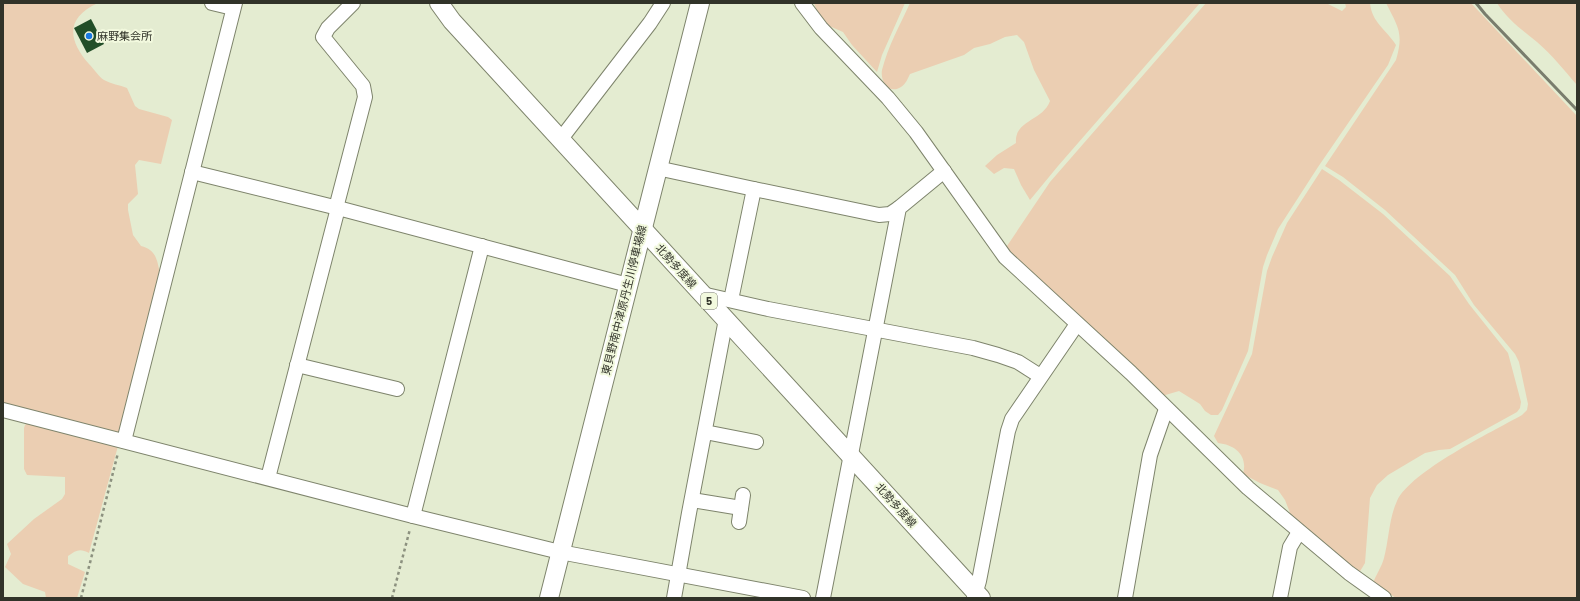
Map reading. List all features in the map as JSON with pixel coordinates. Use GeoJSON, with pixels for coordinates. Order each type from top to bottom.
{"type":"FeatureCollection","features":[{"type":"Feature","properties":{"kind":"main road","name":"北勢多度線"},"geometry":{"type":"LineString","coordinates":[[439,3],[452,21],[726,319],[977,596]]}},
{"type":"Feature","properties":{"kind":"main road","name":"東貝野南中津原丹生川停車場線"},"geometry":{"type":"LineString","coordinates":[[549,598],[700,3]]}},
{"type":"Feature","properties":{"kind":"street"},"geometry":{"type":"LineString","coordinates":[[122,440],[234,6],[212,3]]}},
{"type":"Feature","properties":{"kind":"street"},"geometry":{"type":"LineString","coordinates":[[268,478],[365,97],[363,86],[323,37],[328,28],[353,3]]}},
{"type":"Feature","properties":{"kind":"street"},"geometry":{"type":"LineString","coordinates":[[560,140],[663,3]]}},
{"type":"Feature","properties":{"kind":"street"},"geometry":{"type":"LineString","coordinates":[[802,3],[821,28],[888,98],[916,132],[1005,257],[1131,373],[1248,488],[1349,574],[1384,598]]}},
{"type":"Feature","properties":{"kind":"street"},"geometry":{"type":"LineString","coordinates":[[657,168],[754,190],[879,214],[890,214],[944,171]]}},
{"type":"Feature","properties":{"kind":"street"},"geometry":{"type":"LineString","coordinates":[[192,172],[337,208],[628,285]]}},
{"type":"Feature","properties":{"kind":"street"},"geometry":{"type":"LineString","coordinates":[[731,300],[754,190]]}},
{"type":"Feature","properties":{"kind":"street"},"geometry":{"type":"LineString","coordinates":[[823,598],[899,208]]}},
{"type":"Feature","properties":{"kind":"street"},"geometry":{"type":"LineString","coordinates":[[413,516],[482,246]]}},
{"type":"Feature","properties":{"kind":"street"},"geometry":{"type":"LineString","coordinates":[[702,294],[939,341],[998,355],[1018,362],[1040,376]]}},
{"type":"Feature","properties":{"kind":"street"},"geometry":{"type":"LineString","coordinates":[[674,598],[726,319]]}},
{"type":"Feature","properties":{"kind":"street"},"geometry":{"type":"LineString","coordinates":[[977,596],[1008,431],[1012,419],[1018,408],[1077,324]]}},
{"type":"Feature","properties":{"kind":"street"},"geometry":{"type":"LineString","coordinates":[[297,365],[397,389]]}},
{"type":"Feature","properties":{"kind":"street"},"geometry":{"type":"LineString","coordinates":[[1125,598],[1150,455],[1166,409]]}},
{"type":"Feature","properties":{"kind":"street"},"geometry":{"type":"LineString","coordinates":[[3,410],[413,516],[560,552],[803,598]]}},
{"type":"Feature","properties":{"kind":"street"},"geometry":{"type":"LineString","coordinates":[[704,432],[756,442]]}},
{"type":"Feature","properties":{"kind":"street"},"geometry":{"type":"LineString","coordinates":[[692,500],[742,502],[739,522]]}},
{"type":"Feature","properties":{"kind":"street"},"geometry":{"type":"LineString","coordinates":[[1280,598],[1290,547],[1299,532]]}},
{"type":"Feature","properties":{"kind":"path"},"geometry":{"type":"LineString","coordinates":[[81,598],[122,440]]}},
{"type":"Feature","properties":{"kind":"path"},"geometry":{"type":"LineString","coordinates":[[392,598],[413,516]]}},
{"type":"Feature","properties":{"kind":"shaded area"},"geometry":{"type":"Polygon","coordinates":[[[3,3],[98,3],[80,15],[75,23],[73,30],[74,38],[82,55],[102,79],[127,88],[135,106],[139,109],[168,117],[172,120],[161,164],[139,160],[135,165],[138,194],[128,204],[133,235],[141,246],[147,248],[154,254],[161,277],[123,430],[117,434],[3,405],[3,3]]]}},
{"type":"Feature","properties":{"kind":"shaded area"},"geometry":{"type":"Polygon","coordinates":[[[814,3],[905,3],[882,55],[877,72],[852,45],[843,32],[827,25],[817,11],[814,3]]]}},
{"type":"Feature","properties":{"kind":"shaded area"},"geometry":{"type":"Polygon","coordinates":[[[910,3],[1200,3],[1030,200],[1014,169],[1004,168],[994,174],[985,166],[997,155],[1016,143],[1019,130],[1041,113],[1050,101],[1034,70],[1024,42],[1017,35],[1005,37],[990,44],[974,48],[964,55],[910,74],[903,86],[897,89],[889,88],[886,86],[882,78],[882,70],[891,44],[910,3]]]}},
{"type":"Feature","properties":{"kind":"shaded area"},"geometry":{"type":"Polygon","coordinates":[[[1206,3],[1326,3],[1342,11],[1346,7],[1345,3],[1370,3],[1371,10],[1376,21],[1396,45],[1388,65],[1318,167],[1278,229],[1263,267],[1248,351],[1222,410],[1218,415],[1211,415],[1205,411],[1200,404],[1179,391],[1162,396],[1010,253],[1007,246],[1050,182],[1206,3]]]}},
{"type":"Feature","properties":{"kind":"shaded area"},"geometry":{"type":"Polygon","coordinates":[[[1386,3],[1471,3],[1577,116],[1577,598],[1396,598],[1373,583],[1384,558],[1394,508],[1405,489],[1418,477],[1435,465],[1522,415],[1527,410],[1528,404],[1519,362],[1515,354],[1474,305],[1455,275],[1385,210],[1343,177],[1325,166],[1396,60],[1400,36],[1397,24],[1386,3]]]}},
{"type":"Feature","properties":{"kind":"shaded area"},"geometry":{"type":"Polygon","coordinates":[[[1497,3],[1577,3],[1577,85],[1548,52],[1520,29],[1497,3]]]}},
{"type":"Feature","properties":{"kind":"shaded area"},"geometry":{"type":"Polygon","coordinates":[[[1322,169],[1339,180],[1383,214],[1450,276],[1469,304],[1508,353],[1521,402],[1520,408],[1517,412],[1450,449],[1425,453],[1388,475],[1377,485],[1370,498],[1365,563],[1359,573],[1292,518],[1285,500],[1278,490],[1243,474],[1244,462],[1239,452],[1230,446],[1218,443],[1214,436],[1252,354],[1267,271],[1272,257],[1287,223],[1322,169]]]}},
{"type":"Feature","properties":{"kind":"shaded area"},"geometry":{"type":"Polygon","coordinates":[[[28,423],[118,446],[89,553],[78,550],[68,556],[68,564],[85,572],[77,598],[46,598],[45,592],[23,584],[5,567],[11,554],[7,544],[34,519],[62,499],[65,494],[65,477],[27,475],[24,469],[24,428],[28,423]]]}},
{"type":"Feature","properties":{"kind":"building","name":"麻野集会所"},"geometry":{"type":"Polygon","coordinates":[[[91,19],[104,44],[87,53],[74,28],[91,19]]]}},
{"type":"Feature","properties":{"kind":"railway"},"geometry":{"type":"LineString","coordinates":[[1476,3],[1577,110]]}},
{"type":"Feature","properties":{"kind":"place","name":"麻野集会所"},"geometry":{"type":"Point","coordinates":[89,36]}}]}
